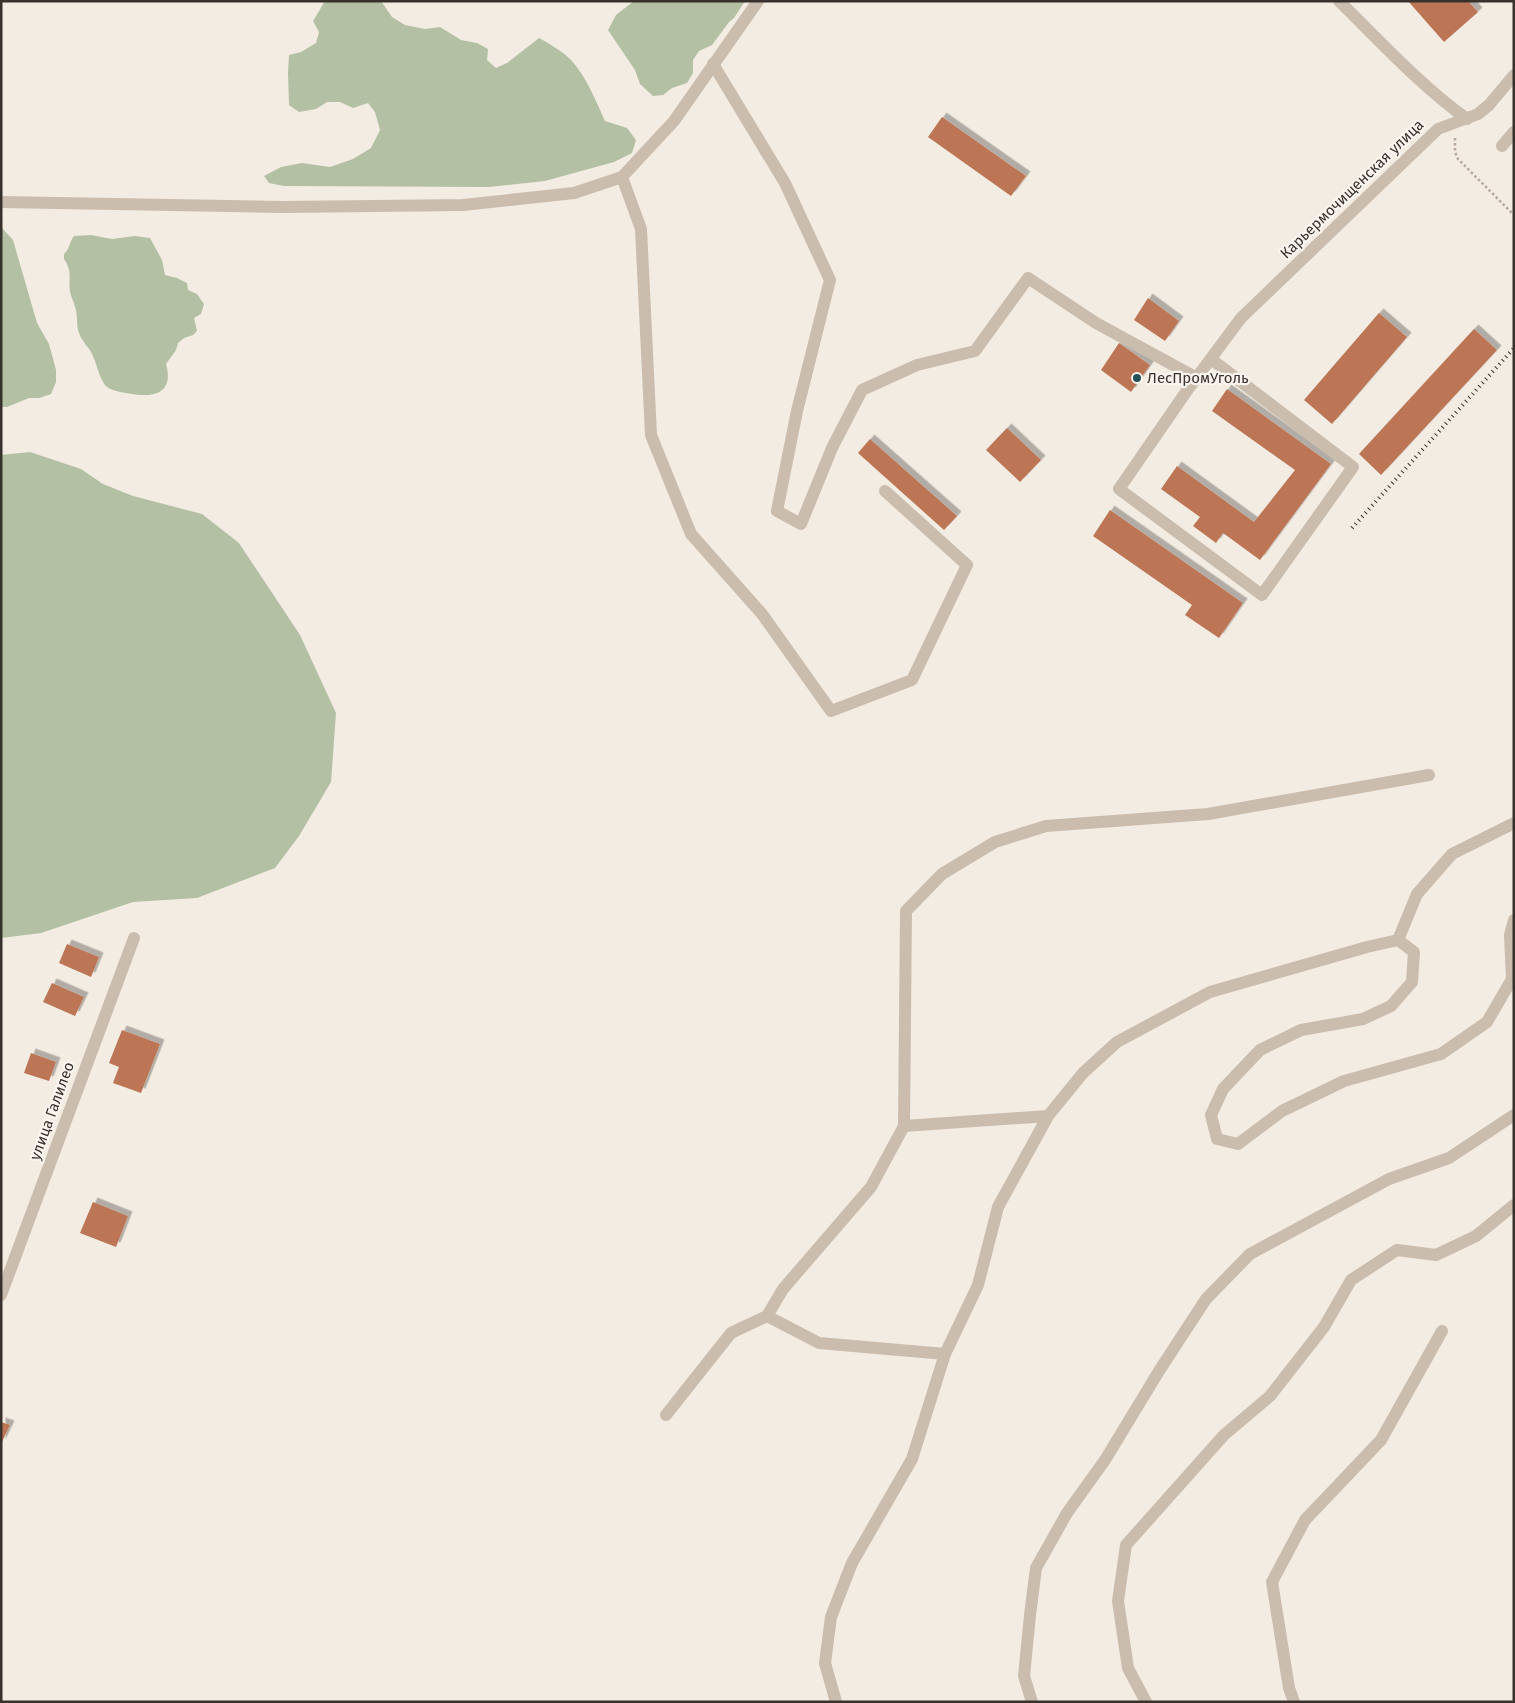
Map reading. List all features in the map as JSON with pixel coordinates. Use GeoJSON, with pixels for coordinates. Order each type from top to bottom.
{"type":"FeatureCollection","features":[{"type":"Feature","properties":{"kind":"street"},"geometry":{"type":"LineString","coordinates":[[1,202],[283,207],[462,205],[574,193],[622,177],[674,121],[758,1]]}},
{"type":"Feature","properties":{"kind":"street"},"geometry":{"type":"LineString","coordinates":[[1338,1],[1431,89],[1467,119]]}},
{"type":"Feature","properties":{"kind":"street"},"geometry":{"type":"LineString","coordinates":[[713,64],[785,183],[830,280],[796,411],[777,510],[801,524],[832,448],[862,390],[918,365],[975,351],[1028,278],[1096,323],[1197,378]]}},
{"type":"Feature","properties":{"kind":"street","name":"Карьермочищенская улица"},"geometry":{"type":"LineString","coordinates":[[1211,359],[1353,467],[1262,595],[1119,489],[1197,378],[1241,318],[1438,129],[1478,114],[1490,105],[1514,76]]}},
{"type":"Feature","properties":{"kind":"street"},"geometry":{"type":"LineString","coordinates":[[1502,146],[1514,132]]}},
{"type":"Feature","properties":{"kind":"street"},"geometry":{"type":"LineString","coordinates":[[622,177],[641,229],[651,435],[691,534],[762,614],[831,711],[912,680],[968,564],[885,491]]}},
{"type":"Feature","properties":{"kind":"street"},"geometry":{"type":"LineString","coordinates":[[666,1415],[731,1333],[767,1316],[783,1289],[872,1187],[904,1126],[906,911],[942,874],[995,842],[1046,826],[1208,814],[1429,775]]}},
{"type":"Feature","properties":{"kind":"street"},"geometry":{"type":"LineString","coordinates":[[1398,940],[1417,894],[1452,854],[1514,823]]}},
{"type":"Feature","properties":{"kind":"street"},"geometry":{"type":"LineString","coordinates":[[836,1702],[825,1663],[832,1617],[852,1564],[912,1459],[945,1354],[978,1285],[998,1207],[1048,1116],[1083,1073],[1117,1042],[1210,992],[1367,947],[1398,940],[1414,952],[1412,982],[1392,1006],[1363,1019],[1300,1030],[1260,1050],[1223,1089],[1211,1115],[1217,1139],[1238,1144],[1282,1111],[1344,1081],[1441,1054],[1487,1022],[1512,979],[1510,935],[1514,920]]}},
{"type":"Feature","properties":{"kind":"street","name":"улица Галилео"},"geometry":{"type":"LineString","coordinates":[[1,1295],[134,938]]}},
{"type":"Feature","properties":{"kind":"street"},"geometry":{"type":"LineString","coordinates":[[1032,1702],[1024,1676],[1036,1568],[1067,1513],[1105,1460],[1159,1371],[1206,1299],[1250,1254],[1390,1179],[1449,1158],[1514,1115]]}},
{"type":"Feature","properties":{"kind":"street"},"geometry":{"type":"LineString","coordinates":[[904,1126],[1048,1116]]}},
{"type":"Feature","properties":{"kind":"street"},"geometry":{"type":"LineString","coordinates":[[1146,1702],[1128,1668],[1118,1601],[1126,1545],[1224,1435],[1270,1396],[1324,1327],[1351,1280],[1397,1250],[1436,1255],[1476,1236],[1514,1205]]}},
{"type":"Feature","properties":{"kind":"street"},"geometry":{"type":"LineString","coordinates":[[767,1316],[819,1343],[945,1354]]}},
{"type":"Feature","properties":{"kind":"street"},"geometry":{"type":"LineString","coordinates":[[1294,1702],[1289,1688],[1272,1582],[1305,1520],[1382,1440],[1442,1331]]}},
{"type":"Feature","properties":{"kind":"path"},"geometry":{"type":"LineString","coordinates":[[1467,119],[1454,139],[1458,160],[1514,215]]}},
{"type":"Feature","properties":{"kind":"green space"},"geometry":{"type":"Polygon","coordinates":[[[325,1],[381,1],[392,17],[405,25],[425,29],[440,27],[461,40],[477,43],[488,49],[487,60],[496,68],[507,63],[539,38],[564,54],[576,66],[590,89],[605,121],[627,128],[636,140],[632,153],[614,162],[545,181],[489,187],[284,186],[269,183],[264,176],[281,167],[302,163],[330,167],[353,159],[371,148],[380,130],[375,112],[368,103],[353,108],[340,102],[327,102],[316,109],[299,112],[289,105],[289,55],[301,52],[316,43],[319,32],[313,21],[325,1]]]}},
{"type":"Feature","properties":{"kind":"green space"},"geometry":{"type":"Polygon","coordinates":[[[634,1],[745,1],[712,45],[699,51],[693,60],[693,73],[687,83],[672,88],[663,95],[653,96],[640,84],[635,70],[608,30],[616,15],[634,1]]]}},
{"type":"Feature","properties":{"kind":"green space"},"geometry":{"type":"Polygon","coordinates":[[[1,227],[13,240],[37,323],[49,344],[56,370],[56,382],[51,394],[39,398],[29,398],[7,407],[1,407],[1,227]]]}},
{"type":"Feature","properties":{"kind":"green space"},"geometry":{"type":"Polygon","coordinates":[[[91,235],[112,239],[135,236],[150,238],[162,260],[165,275],[187,283],[188,290],[197,294],[204,304],[201,314],[194,318],[197,331],[178,343],[176,350],[166,364],[167,383],[164,389],[158,392],[135,395],[107,387],[101,378],[92,353],[80,336],[64,254],[74,236],[91,235]]]}},
{"type":"Feature","properties":{"kind":"green space"},"geometry":{"type":"Polygon","coordinates":[[[30,452],[81,469],[103,484],[133,496],[202,514],[239,543],[300,635],[336,713],[331,782],[299,836],[275,868],[197,898],[133,902],[41,933],[1,938],[1,455],[30,452]]]}},
{"type":"Feature","properties":{"kind":"building"},"geometry":{"type":"Polygon","coordinates":[[[1408,1],[1468,1],[1478,12],[1444,42],[1408,1]]]}},
{"type":"Feature","properties":{"kind":"building"},"geometry":{"type":"Polygon","coordinates":[[[942,117],[1026,176],[1011,196],[928,137],[942,117]]]}},
{"type":"Feature","properties":{"kind":"building"},"geometry":{"type":"Polygon","coordinates":[[[1148,298],[1179,321],[1165,341],[1134,320],[1148,298]]]}},
{"type":"Feature","properties":{"kind":"building"},"geometry":{"type":"Polygon","coordinates":[[[1379,313],[1407,337],[1332,424],[1304,400],[1379,313]]]}},
{"type":"Feature","properties":{"kind":"building"},"geometry":{"type":"Polygon","coordinates":[[[1474,329],[1497,350],[1381,475],[1359,454],[1474,329]]]}},
{"type":"Feature","properties":{"kind":"building"},"geometry":{"type":"Polygon","coordinates":[[[1119,343],[1150,365],[1131,392],[1101,370],[1119,343]]]}},
{"type":"Feature","properties":{"kind":"building"},"geometry":{"type":"Polygon","coordinates":[[[1227,389],[1331,464],[1260,560],[1223,533],[1216,543],[1193,526],[1200,517],[1161,489],[1177,466],[1254,522],[1295,470],[1212,411],[1227,389]]]}},
{"type":"Feature","properties":{"kind":"building"},"geometry":{"type":"Polygon","coordinates":[[[1007,428],[1041,460],[1020,482],[986,450],[1007,428]]]}},
{"type":"Feature","properties":{"kind":"building"},"geometry":{"type":"Polygon","coordinates":[[[870,439],[957,516],[944,530],[858,453],[870,439]]]}},
{"type":"Feature","properties":{"kind":"building"},"geometry":{"type":"Polygon","coordinates":[[[1110,510],[1243,603],[1219,638],[1185,615],[1192,605],[1093,536],[1110,510]]]}},
{"type":"Feature","properties":{"kind":"building"},"geometry":{"type":"Polygon","coordinates":[[[67,944],[99,957],[91,977],[59,963],[67,944]]]}},
{"type":"Feature","properties":{"kind":"building"},"geometry":{"type":"Polygon","coordinates":[[[52,983],[84,997],[75,1016],[43,1002],[52,983]]]}},
{"type":"Feature","properties":{"kind":"building"},"geometry":{"type":"Polygon","coordinates":[[[122,1030],[160,1044],[141,1093],[113,1083],[119,1067],[109,1063],[122,1030]]]}},
{"type":"Feature","properties":{"kind":"building"},"geometry":{"type":"Polygon","coordinates":[[[31,1053],[56,1062],[49,1081],[24,1073],[31,1053]]]}},
{"type":"Feature","properties":{"kind":"building"},"geometry":{"type":"Polygon","coordinates":[[[93,1202],[128,1216],[116,1247],[80,1233],[93,1202]]]}},
{"type":"Feature","properties":{"kind":"building"},"geometry":{"type":"Polygon","coordinates":[[[1,1422],[10,1425],[1,1444],[1,1422]]]}},
{"type":"Feature","properties":{"kind":"railway"},"geometry":{"type":"LineString","coordinates":[[1352,528],[1514,348]]}},
{"type":"Feature","properties":{"kind":"place","name":"ЛесПромУголь"},"geometry":{"type":"Point","coordinates":[1137,378]}}]}
